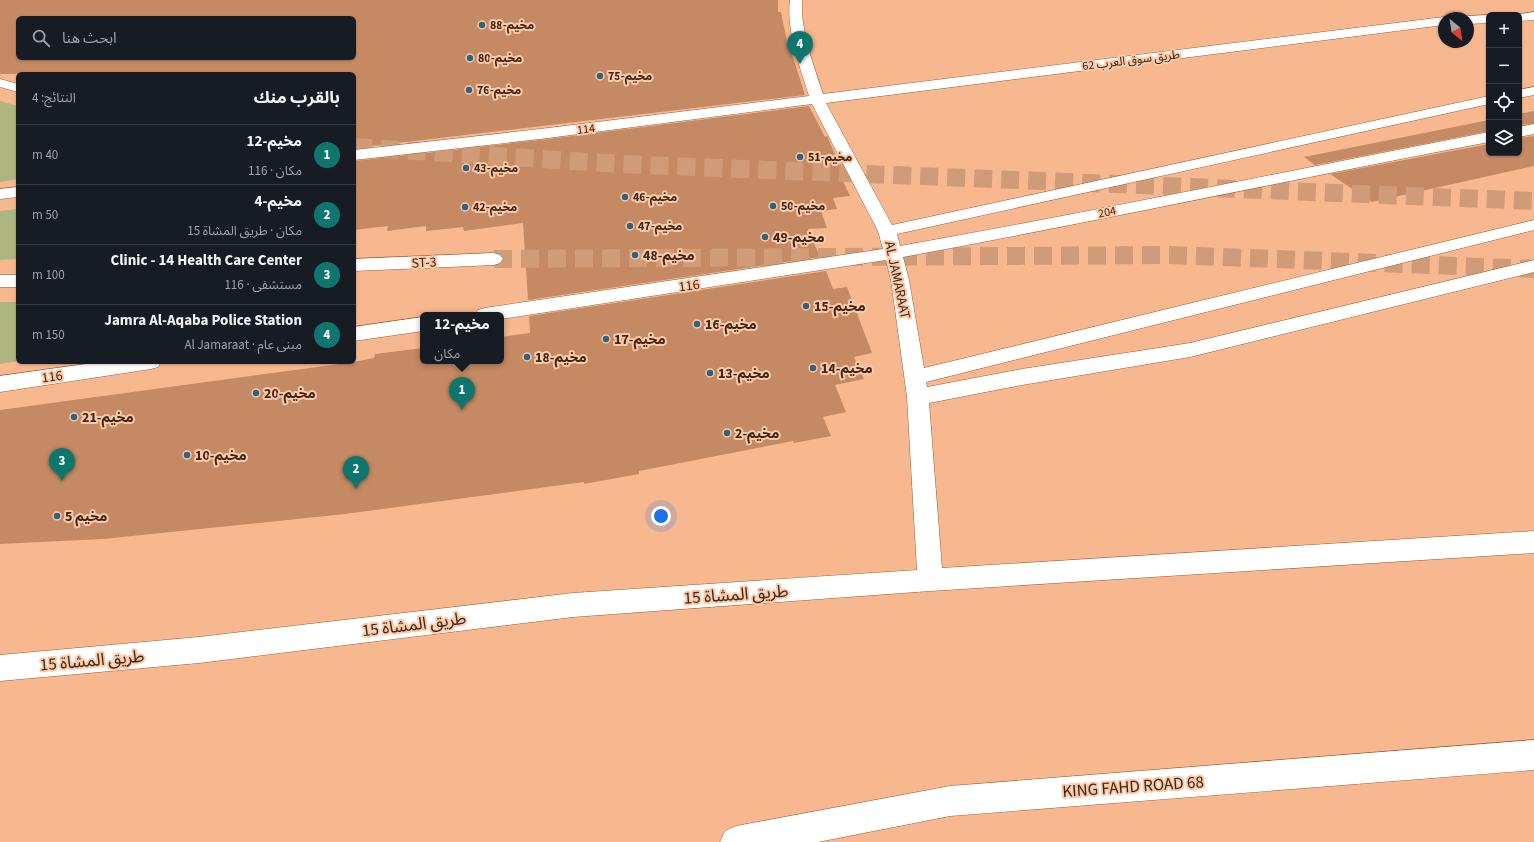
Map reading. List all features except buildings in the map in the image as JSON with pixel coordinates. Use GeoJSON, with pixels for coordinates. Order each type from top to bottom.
{"type":"FeatureCollection","features":[{"type":"Feature","properties":{"kind":"street","name":"AL JAMARAAT"},"geometry":{"type":"LineString","coordinates":[[796,0],[795,10],[802,49],[817,100],[887,231],[900,280],[916,377],[930,580]]}},
{"type":"Feature","properties":{"kind":"street"},"geometry":{"type":"LineString","coordinates":[[1522,17],[1534,16]]}},
{"type":"Feature","properties":{"kind":"street"},"geometry":{"type":"LineString","coordinates":[[1474,19],[1486,18]]}},
{"type":"Feature","properties":{"kind":"street","name":"طريق سوق العرب 62"},"geometry":{"type":"LineString","coordinates":[[817,100],[1438,22]]}},
{"type":"Feature","properties":{"kind":"street"},"geometry":{"type":"LineString","coordinates":[[0,83],[16,87]]}},
{"type":"Feature","properties":{"kind":"street"},"geometry":{"type":"LineString","coordinates":[[1522,93],[1534,91]]}},
{"type":"Feature","properties":{"kind":"street","name":"114"},"geometry":{"type":"LineString","coordinates":[[356,155],[817,100]]}},
{"type":"Feature","properties":{"kind":"street"},"geometry":{"type":"LineString","coordinates":[[887,231],[1486,101]]}},
{"type":"Feature","properties":{"kind":"street"},"geometry":{"type":"LineString","coordinates":[[1522,131],[1534,129]]}},
{"type":"Feature","properties":{"kind":"street","name":"204"},"geometry":{"type":"LineString","coordinates":[[893,254],[1486,138]]}},
{"type":"Feature","properties":{"kind":"street"},"geometry":{"type":"LineString","coordinates":[[0,194],[16,192]]}},
{"type":"Feature","properties":{"kind":"street"},"geometry":{"type":"LineString","coordinates":[[916,377],[1534,225]]}},
{"type":"Feature","properties":{"kind":"street","name":"116"},"geometry":{"type":"LineString","coordinates":[[504,312],[728,280],[893,254]]}},
{"type":"Feature","properties":{"kind":"street","name":"ST-3"},"geometry":{"type":"LineString","coordinates":[[356,265],[494,259]]}},
{"type":"Feature","properties":{"kind":"street"},"geometry":{"type":"LineString","coordinates":[[918,397],[1022,377],[1190,350],[1534,266]]}},
{"type":"Feature","properties":{"kind":"street"},"geometry":{"type":"LineString","coordinates":[[0,281],[16,281]]}},
{"type":"Feature","properties":{"kind":"street"},"geometry":{"type":"LineString","coordinates":[[356,334],[420,324]]}},
{"type":"Feature","properties":{"kind":"street","name":"116"},"geometry":{"type":"LineString","coordinates":[[0,384],[137,364]]}},
{"type":"Feature","properties":{"kind":"street","name":"طريق المشاة 15"},"geometry":{"type":"LineString","coordinates":[[0,668],[199,650],[574,605],[930,580],[1534,542]]}},
{"type":"Feature","properties":{"kind":"street","name":"KING FAHD ROAD 68"},"geometry":{"type":"LineString","coordinates":[[736,842],[950,801],[1534,755]]}},
{"type":"Feature","properties":{"kind":"green space"},"geometry":{"type":"Polygon","coordinates":[[[0,101],[16,105],[16,179],[0,182],[0,101]]]}},
{"type":"Feature","properties":{"kind":"green space"},"geometry":{"type":"Polygon","coordinates":[[[16,209],[16,259],[0,260],[0,211],[16,209]]]}},
{"type":"Feature","properties":{"kind":"green space"},"geometry":{"type":"Polygon","coordinates":[[[0,302],[16,302],[16,361],[0,364],[0,302]]]}},
{"type":"Feature","properties":{"kind":"tunnel"},"geometry":{"type":"LineString","coordinates":[[356,147],[621,164],[1534,201]]}},
{"type":"Feature","properties":{"kind":"tunnel"},"geometry":{"type":"LineString","coordinates":[[494,259],[1170,255],[1534,269]]}},
{"type":"Feature","properties":{"kind":"place","name":"مخيم-88"},"geometry":{"type":"Point","coordinates":[482,25]}},
{"type":"Feature","properties":{"kind":"place","name":"مخيم-80"},"geometry":{"type":"Point","coordinates":[470,58]}},
{"type":"Feature","properties":{"kind":"place","name":"Jamra Al-Aqaba Police Station"},"geometry":{"type":"Point","coordinates":[800,64]}},
{"type":"Feature","properties":{"kind":"place","name":"مخيم-75"},"geometry":{"type":"Point","coordinates":[600,76]}},
{"type":"Feature","properties":{"kind":"place","name":"مخيم-76"},"geometry":{"type":"Point","coordinates":[469,90]}},
{"type":"Feature","properties":{"kind":"place","name":"مخيم-51"},"geometry":{"type":"Point","coordinates":[800,157]}},
{"type":"Feature","properties":{"kind":"place","name":"مخيم-43"},"geometry":{"type":"Point","coordinates":[466,168]}},
{"type":"Feature","properties":{"kind":"place","name":"مخيم-46"},"geometry":{"type":"Point","coordinates":[625,197]}},
{"type":"Feature","properties":{"kind":"place","name":"مخيم-50"},"geometry":{"type":"Point","coordinates":[773,206]}},
{"type":"Feature","properties":{"kind":"place","name":"مخيم-42"},"geometry":{"type":"Point","coordinates":[465,207]}},
{"type":"Feature","properties":{"kind":"place","name":"مخيم-47"},"geometry":{"type":"Point","coordinates":[630,226]}},
{"type":"Feature","properties":{"kind":"place","name":"مخيم-49"},"geometry":{"type":"Point","coordinates":[765,237]}},
{"type":"Feature","properties":{"kind":"place","name":"مخيم-48"},"geometry":{"type":"Point","coordinates":[635,255]}},
{"type":"Feature","properties":{"kind":"place","name":"مخيم-15"},"geometry":{"type":"Point","coordinates":[806,306]}},
{"type":"Feature","properties":{"kind":"place","name":"مخيم-16"},"geometry":{"type":"Point","coordinates":[697,324]}},
{"type":"Feature","properties":{"kind":"place","name":"مخيم-17"},"geometry":{"type":"Point","coordinates":[606,339]}},
{"type":"Feature","properties":{"kind":"place","name":"مخيم-18"},"geometry":{"type":"Point","coordinates":[527,357]}},
{"type":"Feature","properties":{"kind":"place","name":"مخيم-14"},"geometry":{"type":"Point","coordinates":[813,368]}},
{"type":"Feature","properties":{"kind":"place","name":"مخيم-13"},"geometry":{"type":"Point","coordinates":[710,373]}},
{"type":"Feature","properties":{"kind":"place","name":"مخيم-20"},"geometry":{"type":"Point","coordinates":[256,393]}},
{"type":"Feature","properties":{"kind":"place","name":"مخيم-12"},"geometry":{"type":"Point","coordinates":[462,410]}},
{"type":"Feature","properties":{"kind":"place","name":"مخيم-21"},"geometry":{"type":"Point","coordinates":[74,417]}},
{"type":"Feature","properties":{"kind":"place","name":"مخيم-2"},"geometry":{"type":"Point","coordinates":[727,433]}},
{"type":"Feature","properties":{"kind":"place","name":"مخيم-10"},"geometry":{"type":"Point","coordinates":[187,455]}},
{"type":"Feature","properties":{"kind":"place","name":"Clinic - 14 Health Care Center"},"geometry":{"type":"Point","coordinates":[62,481]}},
{"type":"Feature","properties":{"kind":"place","name":"مخيم-4"},"geometry":{"type":"Point","coordinates":[356,489]}},
{"type":"Feature","properties":{"kind":"place","name":"مخيم 5"},"geometry":{"type":"Point","coordinates":[57,516]}}]}
